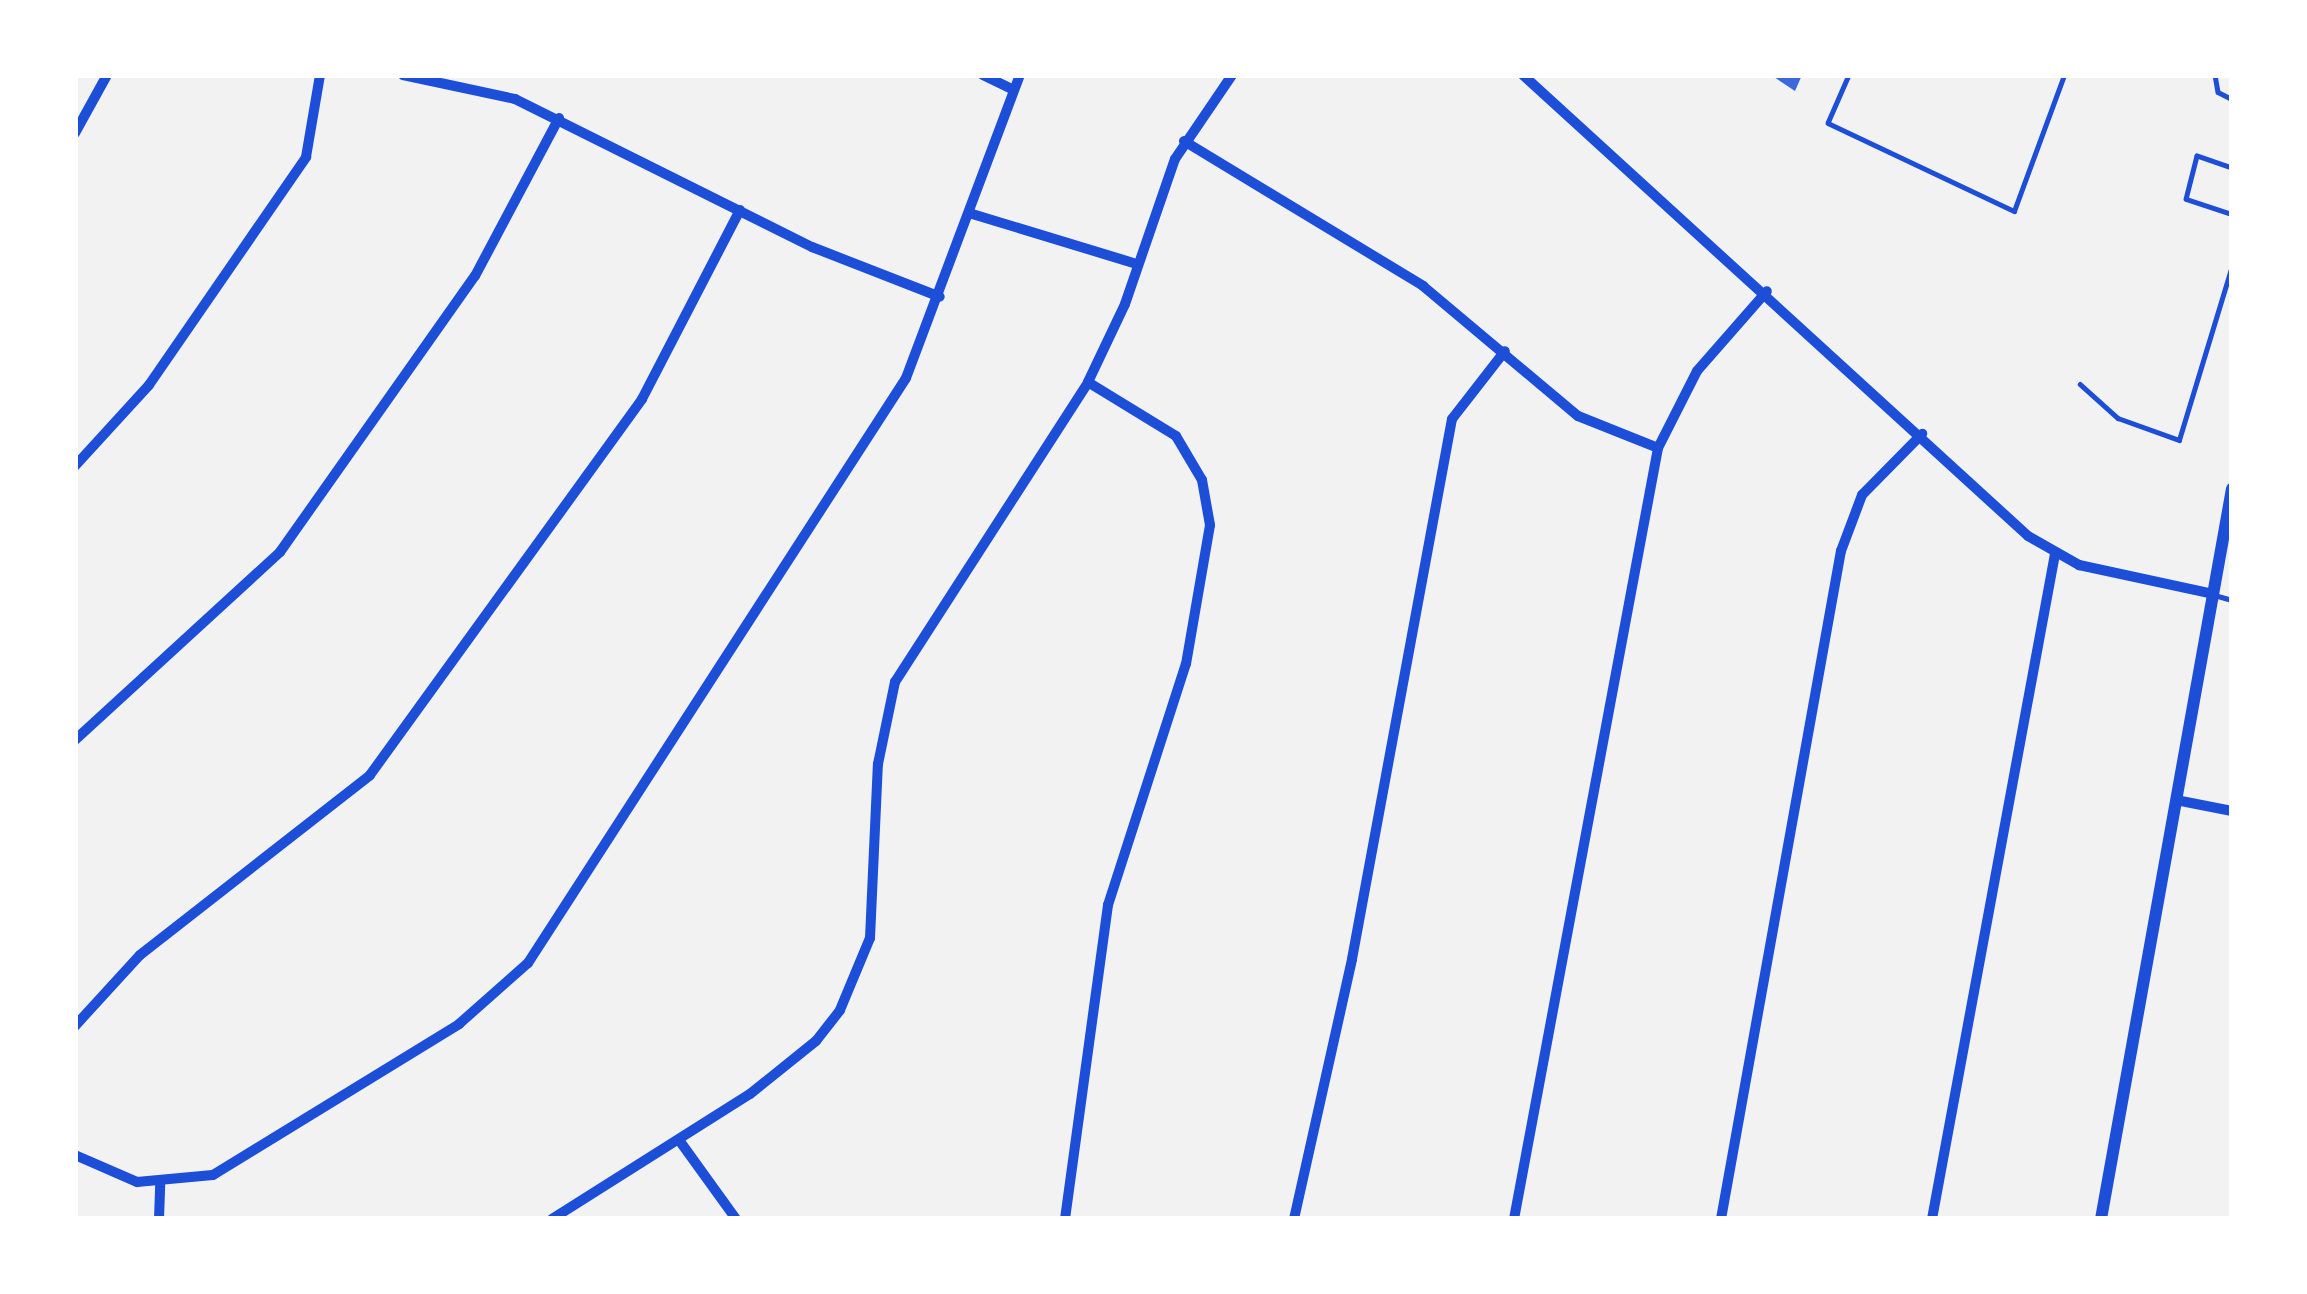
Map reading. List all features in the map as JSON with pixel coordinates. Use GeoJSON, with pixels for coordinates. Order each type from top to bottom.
{"type":"FeatureCollection","features":[{"type":"Feature","properties":{"kind":"street"},"geometry":{"type":"LineString","coordinates":[[75,133],[107,75]]}},
{"type":"Feature","properties":{"kind":"street"},"geometry":{"type":"LineString","coordinates":[[75,466],[148,386],[306,157],[320,75]]}},
{"type":"Feature","properties":{"kind":"street"},"geometry":{"type":"LineString","coordinates":[[403,75],[480,88],[559,118],[740,210],[940,297]]}},
{"type":"Feature","properties":{"kind":"street"},"geometry":{"type":"LineString","coordinates":[[983,75],[1012,89]]}},
{"type":"Feature","properties":{"kind":"street"},"geometry":{"type":"LineString","coordinates":[[75,1155],[115,1176],[160,1185],[240,1163],[459,1024],[528,963],[592,874],[722,653],[864,449],[940,297],[1020,75]]}},
{"type":"Feature","properties":{"kind":"street"},"geometry":{"type":"LineString","coordinates":[[552,1219],[792,1064],[854,986],[871,938],[878,764],[895,682],[1088,382],[1184,141],[1232,75]]}},
{"type":"Feature","properties":{"kind":"street"},"geometry":{"type":"LineString","coordinates":[[1523,75],[2055,554],[2115,576],[2213,595]]}},
{"type":"Feature","properties":{"kind":"street"},"geometry":{"type":"LineString","coordinates":[[75,740],[280,552],[475,275],[559,118]]}},
{"type":"Feature","properties":{"kind":"street"},"geometry":{"type":"LineString","coordinates":[[1184,141],[1420,283],[1578,416],[1658,448]]}},
{"type":"Feature","properties":{"kind":"street"},"geometry":{"type":"LineString","coordinates":[[75,1026],[140,956],[370,775],[642,399],[740,210]]}},
{"type":"Feature","properties":{"kind":"street"},"geometry":{"type":"LineString","coordinates":[[969,213],[1137,264]]}},
{"type":"Feature","properties":{"kind":"street"},"geometry":{"type":"LineString","coordinates":[[1514,1219],[1658,448],[1697,371],[1767,291]]}},
{"type":"Feature","properties":{"kind":"street"},"geometry":{"type":"LineString","coordinates":[[1294,1219],[1352,959],[1452,419],[1505,351]]}},
{"type":"Feature","properties":{"kind":"street"},"geometry":{"type":"LineString","coordinates":[[1065,1219],[1108,905],[1186,664],[1210,525],[1202,480],[1175,436],[1088,382]]}},
{"type":"Feature","properties":{"kind":"street"},"geometry":{"type":"LineString","coordinates":[[1721,1219],[1840,551],[1862,495],[1922,434]]}},
{"type":"Feature","properties":{"kind":"street"},"geometry":{"type":"LineString","coordinates":[[2101,1219],[2232,489]]}},
{"type":"Feature","properties":{"kind":"street"},"geometry":{"type":"LineString","coordinates":[[1932,1219],[2055,554]]}},
{"type":"Feature","properties":{"kind":"street"},"geometry":{"type":"LineString","coordinates":[[2176,800],[2232,811]]}},
{"type":"Feature","properties":{"kind":"street"},"geometry":{"type":"LineString","coordinates":[[679,1140],[736,1219]]}},
{"type":"Feature","properties":{"kind":"street"},"geometry":{"type":"LineString","coordinates":[[159,1219],[160,1185]]}},
{"type":"Feature","properties":{"kind":"lane"},"geometry":{"type":"LineString","coordinates":[[1849,75],[1828,123],[2014,211],[2064,75]]}},
{"type":"Feature","properties":{"kind":"lane"},"geometry":{"type":"LineString","coordinates":[[2215,75],[2218,92],[2232,99]]}},
{"type":"Feature","properties":{"kind":"lane"},"geometry":{"type":"LineString","coordinates":[[2232,168],[2197,156],[2186,199],[2232,214]]}},
{"type":"Feature","properties":{"kind":"lane"},"geometry":{"type":"LineString","coordinates":[[2080,384],[2118,418],[2179,440],[2232,266]]}},
{"type":"Feature","properties":{"kind":"lane"},"geometry":{"type":"LineString","coordinates":[[2213,595],[2232,599]]}},
{"type":"Feature","properties":{"kind":"building"},"geometry":{"type":"Polygon","coordinates":[[[1771,75],[1802,75],[1795,91],[1771,75]]]}}]}
